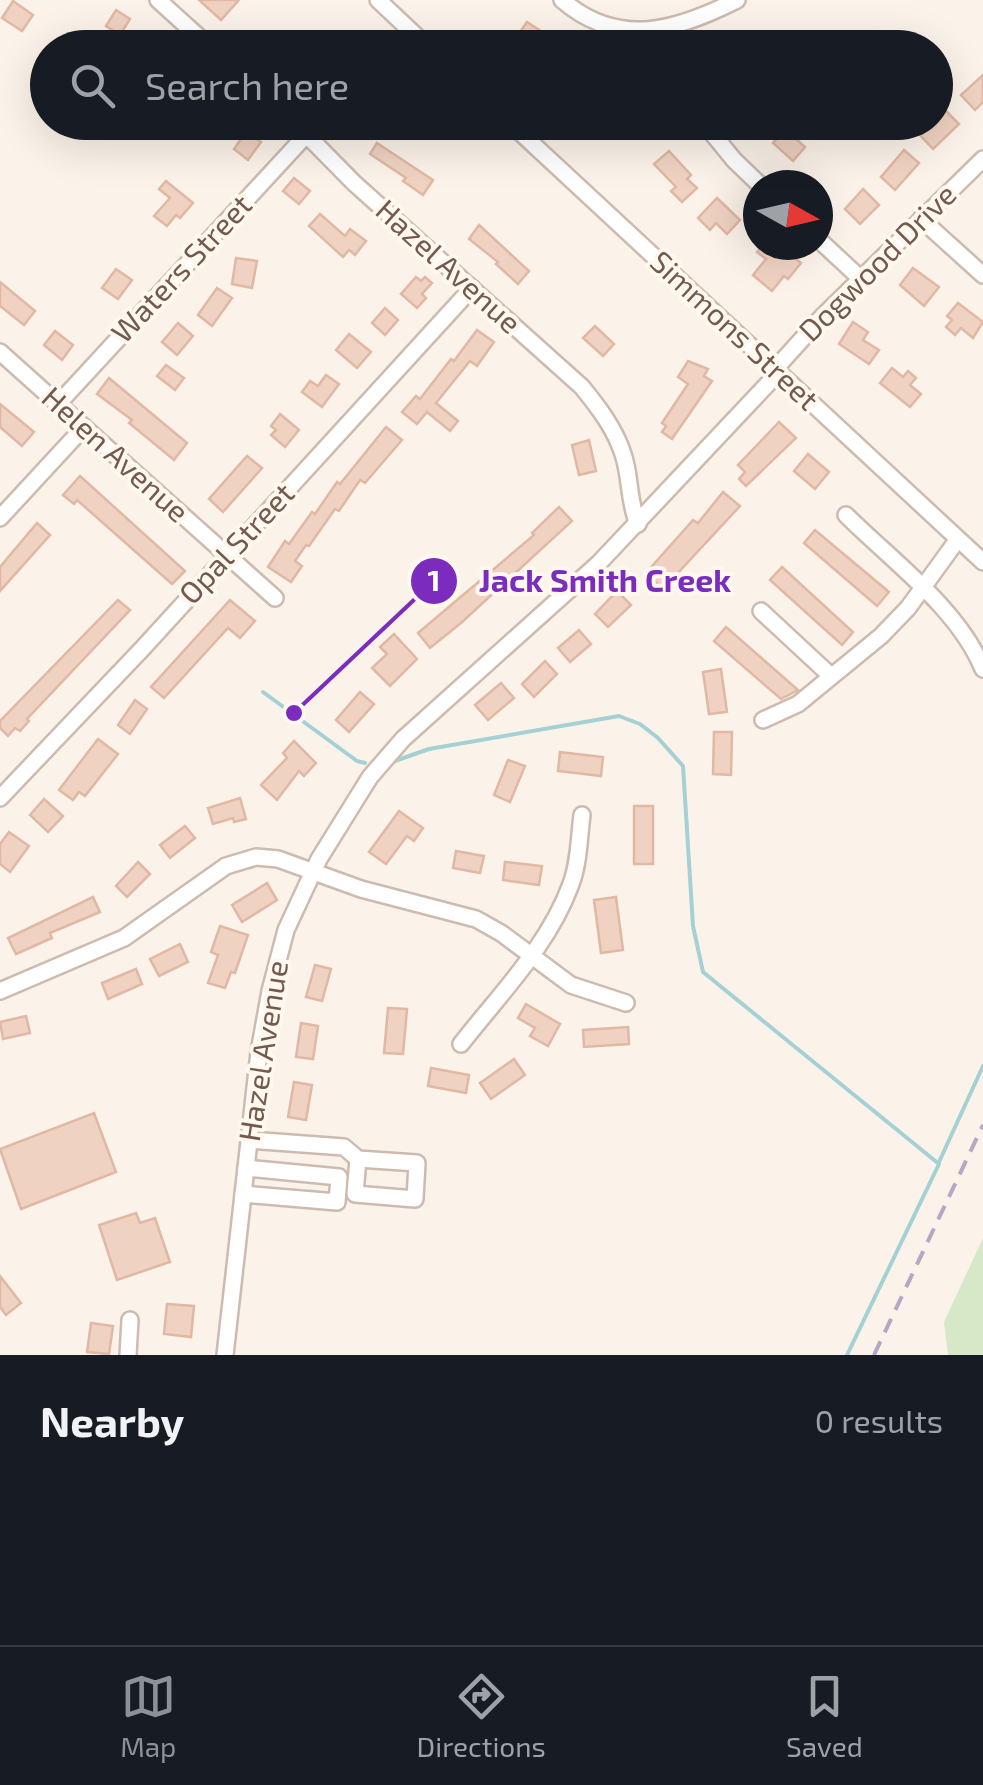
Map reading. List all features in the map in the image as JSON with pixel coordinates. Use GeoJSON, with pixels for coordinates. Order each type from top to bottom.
{"type":"FeatureCollection","features":[{"type":"Feature","properties":{"kind":"street"},"geometry":{"type":"LineString","coordinates":[[158,0],[191,30]]}},
{"type":"Feature","properties":{"kind":"street"},"geometry":{"type":"LineString","coordinates":[[378,0],[410,30]]}},
{"type":"Feature","properties":{"kind":"street"},"geometry":{"type":"LineString","coordinates":[[562,0],[597,22],[626,30]]}},
{"type":"Feature","properties":{"kind":"street"},"geometry":{"type":"LineString","coordinates":[[658,30],[702,18],[737,0]]}},
{"type":"Feature","properties":{"kind":"street","name":"Waters Street"},"geometry":{"type":"LineString","coordinates":[[58,404],[301,140]]}},
{"type":"Feature","properties":{"kind":"street","name":"Hazel Avenue"},"geometry":{"type":"LineString","coordinates":[[313,140],[354,183],[582,387],[604,414],[624,456],[631,508],[638,524]]}},
{"type":"Feature","properties":{"kind":"street","name":"Simmons Street"},"geometry":{"type":"LineString","coordinates":[[529,140],[983,562]]}},
{"type":"Feature","properties":{"kind":"street"},"geometry":{"type":"LineString","coordinates":[[717,140],[744,170]]}},
{"type":"Feature","properties":{"kind":"street","name":"Dogwood Drive"},"geometry":{"type":"LineString","coordinates":[[777,371],[861,279],[983,159]]}},
{"type":"Feature","properties":{"kind":"street"},"geometry":{"type":"LineString","coordinates":[[921,219],[983,275]]}},
{"type":"Feature","properties":{"kind":"street"},"geometry":{"type":"LineString","coordinates":[[833,253],[861,279]]}},
{"type":"Feature","properties":{"kind":"street","name":"Opal Street"},"geometry":{"type":"LineString","coordinates":[[0,798],[472,288]]}},
{"type":"Feature","properties":{"kind":"street","name":"Helen Avenue"},"geometry":{"type":"LineString","coordinates":[[0,352],[275,598]]}},
{"type":"Feature","properties":{"kind":"street","name":"Hazel Avenue"},"geometry":{"type":"LineString","coordinates":[[225,1355],[259,1052],[276,961],[312,872],[370,777],[403,739],[638,524],[777,371]]}},
{"type":"Feature","properties":{"kind":"street"},"geometry":{"type":"LineString","coordinates":[[0,518],[84,427]]}},
{"type":"Feature","properties":{"kind":"street"},"geometry":{"type":"LineString","coordinates":[[846,514],[950,616],[973,645],[983,669]]}},
{"type":"Feature","properties":{"kind":"street"},"geometry":{"type":"LineString","coordinates":[[763,720],[798,704],[881,636],[958,540]]}},
{"type":"Feature","properties":{"kind":"street"},"geometry":{"type":"LineString","coordinates":[[761,611],[831,676]]}},
{"type":"Feature","properties":{"kind":"street"},"geometry":{"type":"LineString","coordinates":[[460,1044],[548,931],[572,883],[582,815]]}},
{"type":"Feature","properties":{"kind":"street"},"geometry":{"type":"LineString","coordinates":[[0,991],[124,938],[211,875],[240,860],[268,857],[361,890],[476,919],[571,985],[626,1003]]}},
{"type":"Feature","properties":{"kind":"street"},"geometry":{"type":"LineString","coordinates":[[249,1140],[344,1148],[358,1159],[417,1162],[415,1199],[355,1194],[358,1159]]}},
{"type":"Feature","properties":{"kind":"street"},"geometry":{"type":"LineString","coordinates":[[243,1194],[337,1202],[339,1177],[246,1168]]}},
{"type":"Feature","properties":{"kind":"street"},"geometry":{"type":"LineString","coordinates":[[128,1355],[130,1320]]}},
{"type":"Feature","properties":{"kind":"green space"},"geometry":{"type":"Polygon","coordinates":[[[983,1238],[983,1355],[948,1355],[944,1322],[983,1238]]]}},
{"type":"Feature","properties":{"kind":"building"},"geometry":{"type":"Polygon","coordinates":[[[199,0],[239,0],[221,20],[199,0]]]}},
{"type":"Feature","properties":{"kind":"building"},"geometry":{"type":"Polygon","coordinates":[[[13,1],[33,15],[22,31],[2,18],[13,1]]]}},
{"type":"Feature","properties":{"kind":"building"},"geometry":{"type":"Polygon","coordinates":[[[116,10],[130,19],[123,30],[106,26],[116,10]]]}},
{"type":"Feature","properties":{"kind":"building"},"geometry":{"type":"Polygon","coordinates":[[[527,22],[539,30],[521,30],[527,22]]]}},
{"type":"Feature","properties":{"kind":"building"},"geometry":{"type":"Polygon","coordinates":[[[983,75],[983,102],[975,110],[961,95],[983,75]]]}},
{"type":"Feature","properties":{"kind":"building"},"geometry":{"type":"Polygon","coordinates":[[[240,140],[261,142],[248,160],[234,149],[240,140]]]}},
{"type":"Feature","properties":{"kind":"building"},"geometry":{"type":"Polygon","coordinates":[[[797,140],[805,147],[793,161],[773,143],[797,140]]]}},
{"type":"Feature","properties":{"kind":"building"},"geometry":{"type":"Polygon","coordinates":[[[925,140],[942,140],[933,149],[925,140]]]}},
{"type":"Feature","properties":{"kind":"building"},"geometry":{"type":"Polygon","coordinates":[[[377,143],[433,180],[423,195],[403,181],[406,178],[370,154],[377,143]]]}},
{"type":"Feature","properties":{"kind":"building"},"geometry":{"type":"Polygon","coordinates":[[[904,150],[919,163],[895,190],[881,177],[904,150]]]}},
{"type":"Feature","properties":{"kind":"building"},"geometry":{"type":"Polygon","coordinates":[[[669,151],[691,175],[687,179],[697,188],[682,202],[671,191],[676,187],[654,164],[669,151]]]}},
{"type":"Feature","properties":{"kind":"building"},"geometry":{"type":"Polygon","coordinates":[[[294,178],[310,191],[299,204],[283,191],[294,178]]]}},
{"type":"Feature","properties":{"kind":"building"},"geometry":{"type":"Polygon","coordinates":[[[166,181],[193,203],[167,226],[154,216],[170,198],[159,189],[166,181]]]}},
{"type":"Feature","properties":{"kind":"building"},"geometry":{"type":"Polygon","coordinates":[[[863,189],[879,205],[860,224],[845,209],[863,189]]]}},
{"type":"Feature","properties":{"kind":"building"},"geometry":{"type":"Polygon","coordinates":[[[717,198],[740,220],[727,234],[716,223],[710,230],[698,218],[717,198]]]}},
{"type":"Feature","properties":{"kind":"building"},"geometry":{"type":"Polygon","coordinates":[[[320,214],[345,236],[350,229],[366,241],[355,255],[349,250],[343,257],[309,226],[320,214]]]}},
{"type":"Feature","properties":{"kind":"building"},"geometry":{"type":"Polygon","coordinates":[[[479,225],[529,271],[518,284],[469,239],[479,225]]]}},
{"type":"Feature","properties":{"kind":"building"},"geometry":{"type":"Polygon","coordinates":[[[236,258],[257,261],[252,288],[232,284],[236,258]]]}},
{"type":"Feature","properties":{"kind":"building"},"geometry":{"type":"Polygon","coordinates":[[[765,260],[801,263],[772,291],[753,275],[765,260]]]}},
{"type":"Feature","properties":{"kind":"building"},"geometry":{"type":"Polygon","coordinates":[[[913,268],[939,287],[924,306],[900,285],[913,268]]]}},
{"type":"Feature","properties":{"kind":"building"},"geometry":{"type":"Polygon","coordinates":[[[116,269],[132,280],[118,299],[102,288],[116,269]]]}},
{"type":"Feature","properties":{"kind":"building"},"geometry":{"type":"Polygon","coordinates":[[[416,277],[421,281],[425,277],[432,283],[417,308],[401,294],[416,277]]]}},
{"type":"Feature","properties":{"kind":"building"},"geometry":{"type":"Polygon","coordinates":[[[0,282],[35,311],[24,325],[0,306],[0,282]]]}},
{"type":"Feature","properties":{"kind":"building"},"geometry":{"type":"Polygon","coordinates":[[[217,288],[232,298],[212,326],[198,315],[217,288]]]}},
{"type":"Feature","properties":{"kind":"building"},"geometry":{"type":"Polygon","coordinates":[[[958,303],[983,322],[973,338],[961,328],[955,335],[946,327],[952,320],[947,316],[958,303]]]}},
{"type":"Feature","properties":{"kind":"building"},"geometry":{"type":"Polygon","coordinates":[[[385,308],[398,320],[385,335],[372,323],[385,308]]]}},
{"type":"Feature","properties":{"kind":"building"},"geometry":{"type":"Polygon","coordinates":[[[853,322],[868,332],[863,340],[879,350],[869,364],[839,344],[853,322]]]}},
{"type":"Feature","properties":{"kind":"building"},"geometry":{"type":"Polygon","coordinates":[[[178,323],[193,336],[177,355],[162,342],[178,323]]]}},
{"type":"Feature","properties":{"kind":"building"},"geometry":{"type":"Polygon","coordinates":[[[595,326],[614,344],[603,356],[583,338],[595,326]]]}},
{"type":"Feature","properties":{"kind":"building"},"geometry":{"type":"Polygon","coordinates":[[[477,330],[494,342],[477,366],[470,361],[436,403],[458,421],[450,431],[427,412],[417,424],[402,412],[416,396],[420,399],[477,330]]]}},
{"type":"Feature","properties":{"kind":"building"},"geometry":{"type":"Polygon","coordinates":[[[55,331],[73,345],[62,360],[44,345],[55,331]]]}},
{"type":"Feature","properties":{"kind":"building"},"geometry":{"type":"Polygon","coordinates":[[[349,334],[371,352],[357,368],[336,350],[349,334]]]}},
{"type":"Feature","properties":{"kind":"building"},"geometry":{"type":"Polygon","coordinates":[[[688,361],[708,369],[704,376],[712,381],[672,439],[662,432],[666,426],[662,423],[688,384],[678,377],[688,361]]]}},
{"type":"Feature","properties":{"kind":"building"},"geometry":{"type":"Polygon","coordinates":[[[166,365],[184,378],[175,390],[157,376],[166,365]]]}},
{"type":"Feature","properties":{"kind":"building"},"geometry":{"type":"Polygon","coordinates":[[[892,368],[903,377],[908,371],[916,378],[910,385],[921,394],[910,407],[880,383],[892,368]]]}},
{"type":"Feature","properties":{"kind":"building"},"geometry":{"type":"Polygon","coordinates":[[[326,375],[339,384],[322,407],[302,392],[310,381],[318,386],[326,375]]]}},
{"type":"Feature","properties":{"kind":"building"},"geometry":{"type":"Polygon","coordinates":[[[109,378],[187,443],[174,460],[129,423],[132,420],[97,394],[109,378]]]}},
{"type":"Feature","properties":{"kind":"building"},"geometry":{"type":"Polygon","coordinates":[[[0,404],[34,432],[22,446],[0,427],[0,404]]]}},
{"type":"Feature","properties":{"kind":"building"},"geometry":{"type":"Polygon","coordinates":[[[280,414],[299,430],[285,447],[271,435],[276,430],[271,426],[280,414]]]}},
{"type":"Feature","properties":{"kind":"building"},"geometry":{"type":"Polygon","coordinates":[[[779,422],[796,438],[746,486],[739,479],[745,472],[738,465],[779,422]]]}},
{"type":"Feature","properties":{"kind":"building"},"geometry":{"type":"Polygon","coordinates":[[[386,427],[402,440],[365,483],[360,480],[339,511],[335,509],[306,545],[295,561],[302,566],[291,582],[268,567],[285,541],[289,544],[386,427]]]}},
{"type":"Feature","properties":{"kind":"building"},"geometry":{"type":"Polygon","coordinates":[[[589,440],[596,471],[579,475],[572,445],[589,440]]]}},
{"type":"Feature","properties":{"kind":"building"},"geometry":{"type":"Polygon","coordinates":[[[808,454],[829,472],[815,489],[794,471],[808,454]]]}},
{"type":"Feature","properties":{"kind":"building"},"geometry":{"type":"Polygon","coordinates":[[[247,456],[262,468],[223,512],[209,499],[247,456]]]}},
{"type":"Feature","properties":{"kind":"building"},"geometry":{"type":"Polygon","coordinates":[[[80,476],[185,571],[172,584],[77,500],[74,504],[63,495],[80,476]]]}},
{"type":"Feature","properties":{"kind":"building"},"geometry":{"type":"Polygon","coordinates":[[[723,492],[740,506],[663,589],[646,573],[693,520],[698,523],[723,492]]]}},
{"type":"Feature","properties":{"kind":"building"},"geometry":{"type":"Polygon","coordinates":[[[559,507],[572,521],[430,648],[418,633],[534,535],[559,507]]]}},
{"type":"Feature","properties":{"kind":"building"},"geometry":{"type":"Polygon","coordinates":[[[37,523],[50,535],[0,591],[0,567],[37,523]]]}},
{"type":"Feature","properties":{"kind":"building"},"geometry":{"type":"Polygon","coordinates":[[[815,530],[889,592],[877,606],[804,543],[815,530]]]}},
{"type":"Feature","properties":{"kind":"building"},"geometry":{"type":"Polygon","coordinates":[[[782,567],[853,632],[842,645],[770,580],[782,567]]]}},
{"type":"Feature","properties":{"kind":"building"},"geometry":{"type":"Polygon","coordinates":[[[617,591],[631,605],[608,627],[595,614],[617,591]]]}},
{"type":"Feature","properties":{"kind":"building"},"geometry":{"type":"Polygon","coordinates":[[[118,600],[130,610],[20,731],[15,728],[8,736],[0,728],[0,721],[118,600]]]}},
{"type":"Feature","properties":{"kind":"building"},"geometry":{"type":"Polygon","coordinates":[[[230,600],[255,621],[240,638],[228,628],[164,698],[151,687],[230,600]]]}},
{"type":"Feature","properties":{"kind":"building"},"geometry":{"type":"Polygon","coordinates":[[[726,627],[798,690],[781,699],[714,641],[726,627]]]}},
{"type":"Feature","properties":{"kind":"building"},"geometry":{"type":"Polygon","coordinates":[[[579,630],[591,644],[570,662],[558,648],[579,630]]]}},
{"type":"Feature","properties":{"kind":"building"},"geometry":{"type":"Polygon","coordinates":[[[394,634],[417,659],[390,686],[372,668],[387,654],[380,647],[394,634]]]}},
{"type":"Feature","properties":{"kind":"building"},"geometry":{"type":"Polygon","coordinates":[[[545,661],[557,674],[534,697],[522,684],[545,661]]]}},
{"type":"Feature","properties":{"kind":"building"},"geometry":{"type":"Polygon","coordinates":[[[721,669],[727,712],[709,714],[703,672],[721,669]]]}},
{"type":"Feature","properties":{"kind":"building"},"geometry":{"type":"Polygon","coordinates":[[[501,683],[514,698],[488,720],[475,705],[501,683]]]}},
{"type":"Feature","properties":{"kind":"building"},"geometry":{"type":"Polygon","coordinates":[[[360,692],[374,704],[349,732],[336,720],[360,692]]]}},
{"type":"Feature","properties":{"kind":"building"},"geometry":{"type":"Polygon","coordinates":[[[135,700],[147,709],[130,734],[118,725],[135,700]]]}},
{"type":"Feature","properties":{"kind":"building"},"geometry":{"type":"Polygon","coordinates":[[[714,732],[732,732],[731,775],[713,774],[714,732]]]}},
{"type":"Feature","properties":{"kind":"building"},"geometry":{"type":"Polygon","coordinates":[[[98,739],[118,754],[85,796],[79,792],[73,800],[59,790],[98,739]]]}},
{"type":"Feature","properties":{"kind":"building"},"geometry":{"type":"Polygon","coordinates":[[[294,741],[316,763],[304,776],[299,771],[277,800],[261,785],[287,758],[283,753],[294,741]]]}},
{"type":"Feature","properties":{"kind":"building"},"geometry":{"type":"Polygon","coordinates":[[[560,752],[603,757],[601,776],[558,771],[560,752]]]}},
{"type":"Feature","properties":{"kind":"building"},"geometry":{"type":"Polygon","coordinates":[[[508,760],[525,766],[510,802],[494,795],[508,760]]]}},
{"type":"Feature","properties":{"kind":"building"},"geometry":{"type":"Polygon","coordinates":[[[240,798],[246,819],[213,824],[208,808],[240,798]]]}},
{"type":"Feature","properties":{"kind":"building"},"geometry":{"type":"Polygon","coordinates":[[[44,799],[63,816],[48,832],[30,815],[44,799]]]}},
{"type":"Feature","properties":{"kind":"building"},"geometry":{"type":"Polygon","coordinates":[[[634,806],[653,806],[653,864],[634,864],[634,806]]]}},
{"type":"Feature","properties":{"kind":"building"},"geometry":{"type":"Polygon","coordinates":[[[399,811],[423,828],[414,841],[407,836],[386,864],[369,852],[399,811]]]}},
{"type":"Feature","properties":{"kind":"building"},"geometry":{"type":"Polygon","coordinates":[[[185,826],[195,838],[170,858],[160,845],[185,826]]]}},
{"type":"Feature","properties":{"kind":"building"},"geometry":{"type":"Polygon","coordinates":[[[9,832],[29,846],[10,872],[0,864],[0,844],[9,832]]]}},
{"type":"Feature","properties":{"kind":"building"},"geometry":{"type":"Polygon","coordinates":[[[456,851],[484,856],[480,873],[453,868],[456,851]]]}},
{"type":"Feature","properties":{"kind":"building"},"geometry":{"type":"Polygon","coordinates":[[[138,862],[150,874],[127,897],[116,886],[138,862]]]}},
{"type":"Feature","properties":{"kind":"building"},"geometry":{"type":"Polygon","coordinates":[[[505,862],[542,866],[539,885],[503,880],[505,862]]]}},
{"type":"Feature","properties":{"kind":"building"},"geometry":{"type":"Polygon","coordinates":[[[267,883],[277,900],[242,922],[232,905],[267,883]]]}},
{"type":"Feature","properties":{"kind":"building"},"geometry":{"type":"Polygon","coordinates":[[[93,897],[100,912],[50,933],[52,938],[16,954],[8,938],[93,897]]]}},
{"type":"Feature","properties":{"kind":"building"},"geometry":{"type":"Polygon","coordinates":[[[616,897],[623,950],[601,953],[594,900],[616,897]]]}},
{"type":"Feature","properties":{"kind":"building"},"geometry":{"type":"Polygon","coordinates":[[[220,926],[248,935],[235,973],[231,972],[225,988],[208,983],[218,955],[211,952],[220,926]]]}},
{"type":"Feature","properties":{"kind":"building"},"geometry":{"type":"Polygon","coordinates":[[[180,944],[188,962],[159,976],[150,959],[180,944]]]}},
{"type":"Feature","properties":{"kind":"building"},"geometry":{"type":"Polygon","coordinates":[[[315,965],[331,969],[322,1001],[306,997],[315,965]]]}},
{"type":"Feature","properties":{"kind":"building"},"geometry":{"type":"Polygon","coordinates":[[[136,969],[142,984],[108,999],[102,983],[136,969]]]}},
{"type":"Feature","properties":{"kind":"building"},"geometry":{"type":"Polygon","coordinates":[[[526,1004],[560,1024],[548,1046],[530,1036],[535,1028],[518,1018],[526,1004]]]}},
{"type":"Feature","properties":{"kind":"building"},"geometry":{"type":"Polygon","coordinates":[[[388,1008],[407,1009],[403,1054],[384,1053],[388,1008]]]}},
{"type":"Feature","properties":{"kind":"building"},"geometry":{"type":"Polygon","coordinates":[[[26,1016],[30,1033],[3,1039],[0,1022],[26,1016]]]}},
{"type":"Feature","properties":{"kind":"building"},"geometry":{"type":"Polygon","coordinates":[[[301,1023],[318,1026],[313,1059],[296,1057],[301,1023]]]}},
{"type":"Feature","properties":{"kind":"building"},"geometry":{"type":"Polygon","coordinates":[[[628,1027],[629,1044],[584,1047],[583,1030],[628,1027]]]}},
{"type":"Feature","properties":{"kind":"building"},"geometry":{"type":"Polygon","coordinates":[[[514,1059],[525,1075],[491,1099],[480,1083],[514,1059]]]}},
{"type":"Feature","properties":{"kind":"building"},"geometry":{"type":"Polygon","coordinates":[[[431,1068],[469,1075],[466,1093],[428,1086],[431,1068]]]}},
{"type":"Feature","properties":{"kind":"building"},"geometry":{"type":"Polygon","coordinates":[[[294,1082],[312,1085],[306,1120],[288,1117],[294,1082]]]}},
{"type":"Feature","properties":{"kind":"building"},"geometry":{"type":"Polygon","coordinates":[[[94,1113],[116,1172],[21,1209],[0,1149],[94,1113]]]}},
{"type":"Feature","properties":{"kind":"building"},"geometry":{"type":"Polygon","coordinates":[[[136,1213],[140,1223],[155,1218],[170,1262],[117,1280],[99,1225],[136,1213]]]}},
{"type":"Feature","properties":{"kind":"building"},"geometry":{"type":"Polygon","coordinates":[[[0,1276],[21,1303],[6,1315],[0,1307],[0,1276]]]}},
{"type":"Feature","properties":{"kind":"building"},"geometry":{"type":"Polygon","coordinates":[[[167,1304],[194,1306],[191,1337],[164,1334],[167,1304]]]}},
{"type":"Feature","properties":{"kind":"building"},"geometry":{"type":"Polygon","coordinates":[[[91,1323],[113,1326],[109,1354],[87,1352],[91,1323]]]}},
{"type":"Feature","properties":{"kind":"waterway"},"geometry":{"type":"LineString","coordinates":[[263,692],[365,763]]}},
{"type":"Feature","properties":{"kind":"waterway"},"geometry":{"type":"LineString","coordinates":[[392,762],[429,749],[619,716],[640,724],[658,738],[683,766],[693,926],[703,972],[939,1164],[847,1355]]}},
{"type":"Feature","properties":{"kind":"waterway"},"geometry":{"type":"LineString","coordinates":[[939,1162],[983,1066]]}},
{"type":"Feature","properties":{"kind":"railway"},"geometry":{"type":"LineString","coordinates":[[874,1355],[983,1125]]}},
{"type":"Feature","properties":{"kind":"place","name":"Jack Smith Creek"},"geometry":{"type":"Point","coordinates":[294,713]}}]}
